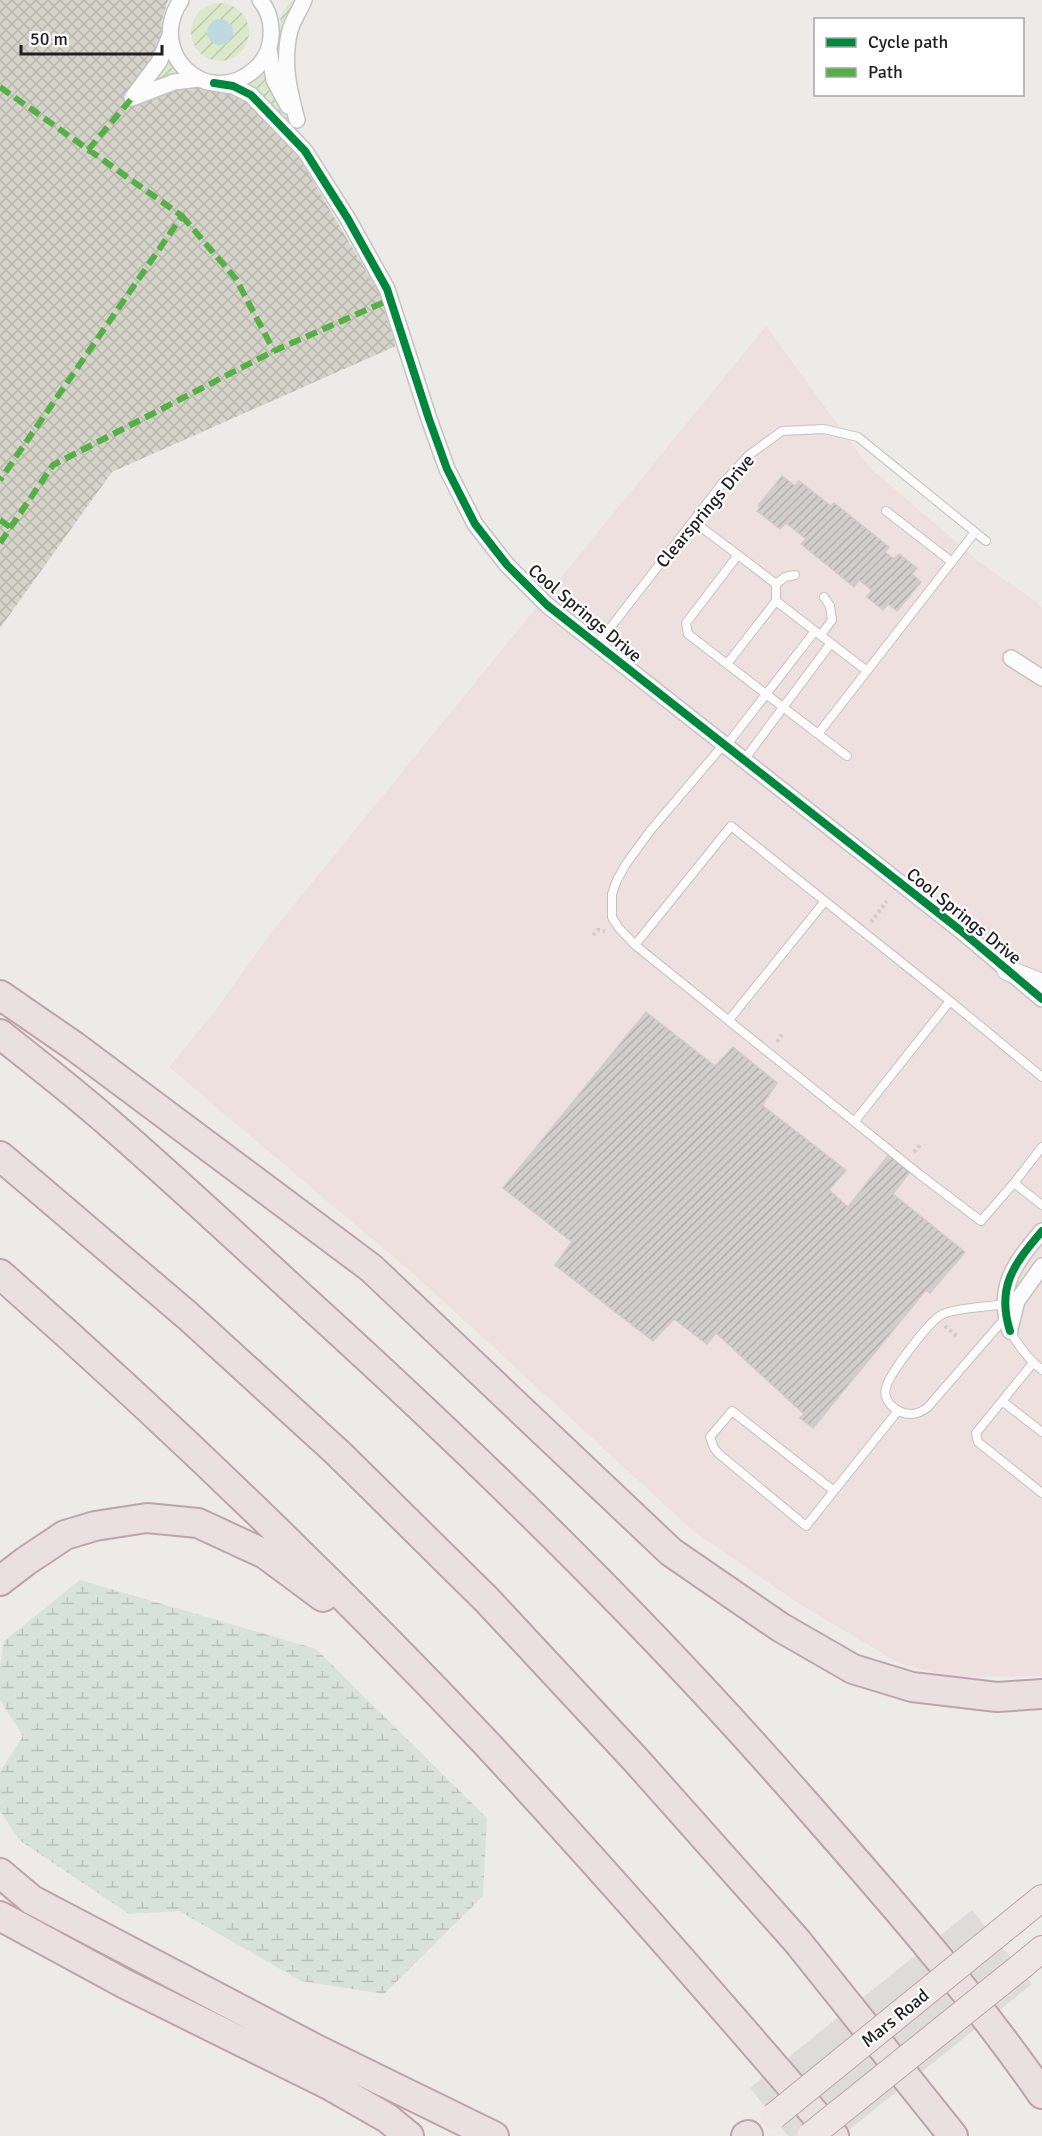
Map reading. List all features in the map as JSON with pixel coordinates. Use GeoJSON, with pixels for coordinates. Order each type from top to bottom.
{"type":"FeatureCollection","features":[{"type":"Feature","properties":{"kind":"highway"},"geometry":{"type":"LineString","coordinates":[[0,995],[74,1046],[372,1268],[671,1552],[780,1627],[853,1668],[912,1687],[997,1697],[1042,1694]]}},
{"type":"Feature","properties":{"kind":"highway"},"geometry":{"type":"LineString","coordinates":[[0,1034],[113,1126],[468,1450],[602,1583],[742,1731],[869,1875],[1020,2061],[1042,2094]]}},
{"type":"Feature","properties":{"kind":"highway"},"geometry":{"type":"LineString","coordinates":[[0,1156],[188,1316],[338,1453],[487,1600],[635,1759],[796,1941],[953,2136]]}},
{"type":"Feature","properties":{"kind":"highway"},"geometry":{"type":"LineString","coordinates":[[0,1274],[202,1458],[296,1549],[485,1743],[684,1961],[834,2136]]}},
{"type":"Feature","properties":{"kind":"highway"},"geometry":{"type":"LineString","coordinates":[[0,1581],[65,1535],[95,1526],[147,1518],[198,1523],[265,1554],[331,1602],[485,1743]]}},
{"type":"Feature","properties":{"kind":"highway"},"geometry":{"type":"LineString","coordinates":[[0,1873],[32,1900],[312,2048],[494,2136]]}},
{"type":"Feature","properties":{"kind":"highway"},"geometry":{"type":"LineString","coordinates":[[869,1875],[991,1996],[1042,2059]]}},
{"type":"Feature","properties":{"kind":"highway","name":"Mars Road"},"geometry":{"type":"LineString","coordinates":[[747,2136],[1042,1898]]}},
{"type":"Feature","properties":{"kind":"highway"},"geometry":{"type":"LineString","coordinates":[[0,1916],[125,1984],[331,2086],[387,2118],[409,2136]]}},
{"type":"Feature","properties":{"kind":"highway"},"geometry":{"type":"LineString","coordinates":[[810,2136],[1033,1956]]}},
{"type":"Feature","properties":{"kind":"street"},"geometry":{"type":"LineString","coordinates":[[172,0],[169,38],[159,62],[132,98],[174,82],[232,82],[247,75],[260,64],[269,49]]}},
{"type":"Feature","properties":{"kind":"street"},"geometry":{"type":"LineString","coordinates":[[170,21],[181,0]]}},
{"type":"Feature","properties":{"kind":"street","name":"Cool Springs Drive"},"geometry":{"type":"LineString","coordinates":[[260,0],[271,26],[269,49],[274,80],[297,120],[305,151]]}},
{"type":"Feature","properties":{"kind":"street"},"geometry":{"type":"LineString","coordinates":[[297,120],[288,84],[286,60],[291,29],[304,0]]}},
{"type":"Feature","properties":{"kind":"street"},"geometry":{"type":"LineString","coordinates":[[169,38],[179,62],[188,72],[207,81]]}},
{"type":"Feature","properties":{"kind":"street","name":"Cool Springs Drive"},"geometry":{"type":"LineString","coordinates":[[207,81],[233,86],[251,95],[305,151],[348,219],[387,289],[447,469],[475,524],[507,565],[547,605],[960,930],[1042,999]]}},
{"type":"Feature","properties":{"kind":"street"},"geometry":{"type":"LineString","coordinates":[[1011,658],[1042,678]]}},
{"type":"Feature","properties":{"kind":"street"},"geometry":{"type":"LineString","coordinates":[[1007,970],[1042,984]]}},
{"type":"Feature","properties":{"kind":"street"},"geometry":{"type":"LineString","coordinates":[[1007,1317],[1006,1286],[1016,1266],[1042,1231]]}},
{"type":"Feature","properties":{"kind":"street"},"geometry":{"type":"LineString","coordinates":[[1007,1317],[1012,1314],[1017,1301],[1042,1266]]}},
{"type":"Feature","properties":{"kind":"lane","name":"Clearsprings Drive"},"geometry":{"type":"LineString","coordinates":[[597,645],[721,485],[749,455],[782,431],[824,429],[858,437],[986,541]]}},
{"type":"Feature","properties":{"kind":"lane"},"geometry":{"type":"LineString","coordinates":[[886,511],[952,562]]}},
{"type":"Feature","properties":{"kind":"lane"},"geometry":{"type":"LineString","coordinates":[[693,521],[776,584]]}},
{"type":"Feature","properties":{"kind":"lane"},"geometry":{"type":"LineString","coordinates":[[818,734],[975,532]]}},
{"type":"Feature","properties":{"kind":"lane"},"geometry":{"type":"LineString","coordinates":[[738,555],[686,623],[688,634],[847,756]]}},
{"type":"Feature","properties":{"kind":"lane"},"geometry":{"type":"LineString","coordinates":[[776,584],[785,577],[795,575]]}},
{"type":"Feature","properties":{"kind":"lane"},"geometry":{"type":"LineString","coordinates":[[727,664],[776,601],[776,584]]}},
{"type":"Feature","properties":{"kind":"lane"},"geometry":{"type":"LineString","coordinates":[[824,597],[830,606],[832,620],[818,633],[650,831],[617,880],[612,894],[612,917],[635,945],[981,1221],[1042,1147]]}},
{"type":"Feature","properties":{"kind":"lane"},"geometry":{"type":"LineString","coordinates":[[776,601],[867,671]]}},
{"type":"Feature","properties":{"kind":"lane"},"geometry":{"type":"LineString","coordinates":[[744,760],[831,643]]}},
{"type":"Feature","properties":{"kind":"lane"},"geometry":{"type":"LineString","coordinates":[[635,945],[731,826],[1042,1077]]}},
{"type":"Feature","properties":{"kind":"lane"},"geometry":{"type":"LineString","coordinates":[[729,1020],[825,901]]}},
{"type":"Feature","properties":{"kind":"lane"},"geometry":{"type":"LineString","coordinates":[[855,1121],[950,1001]]}},
{"type":"Feature","properties":{"kind":"lane"},"geometry":{"type":"LineString","coordinates":[[1014,1183],[1042,1206]]}},
{"type":"Feature","properties":{"kind":"lane"},"geometry":{"type":"LineString","coordinates":[[953,1310],[1007,1317],[928,1407],[921,1412],[911,1414],[897,1412],[888,1401],[885,1392],[889,1377],[942,1314],[953,1310]]}},
{"type":"Feature","properties":{"kind":"lane"},"geometry":{"type":"LineString","coordinates":[[1007,1317],[1019,1347],[1042,1370]]}},
{"type":"Feature","properties":{"kind":"lane"},"geometry":{"type":"LineString","coordinates":[[1033,1363],[976,1433],[976,1438],[1042,1493]]}},
{"type":"Feature","properties":{"kind":"lane"},"geometry":{"type":"LineString","coordinates":[[1002,1401],[1042,1432]]}},
{"type":"Feature","properties":{"kind":"lane"},"geometry":{"type":"LineString","coordinates":[[834,1491],[732,1411],[710,1437],[719,1454],[806,1526],[834,1491],[897,1412]]}},
{"type":"Feature","properties":{"kind":"path"},"geometry":{"type":"LineString","coordinates":[[871,922],[887,901]]}},
{"type":"Feature","properties":{"kind":"path"},"geometry":{"type":"LineString","coordinates":[[777,1042],[783,1034]]}},
{"type":"Feature","properties":{"kind":"path"},"geometry":{"type":"LineString","coordinates":[[914,1152],[922,1143]]}},
{"type":"Feature","properties":{"kind":"path"},"geometry":{"type":"LineString","coordinates":[[942,1323],[957,1336]]}},
{"type":"Feature","properties":{"kind":"shaded area"},"geometry":{"type":"Polygon","coordinates":[[[0,0],[168,0],[162,20],[161,45],[153,94],[193,84],[215,90],[228,90],[248,100],[296,147],[297,154],[378,291],[396,346],[112,472],[0,628],[0,0]]]}},
{"type":"Feature","properties":{"kind":"shaded area"},"geometry":{"type":"Polygon","coordinates":[[[766,326],[868,466],[982,564],[1042,608],[1042,1676],[949,1677],[897,1662],[798,1603],[692,1530],[417,1277],[169,1067],[215,1011],[270,934],[766,326]]]}},
{"type":"Feature","properties":{"kind":"shaded area"},"geometry":{"type":"Polygon","coordinates":[[[972,1910],[1032,1984],[841,2136],[788,2136],[750,2088],[972,1910]]]}},
{"type":"Feature","properties":{"kind":"green space"},"geometry":{"type":"Polygon","coordinates":[[[293,0],[300,0],[281,70],[274,57],[280,37],[281,17],[293,0]]]}},
{"type":"Feature","properties":{"kind":"green space"},"geometry":{"type":"Polygon","coordinates":[[[220,3],[231,5],[244,16],[249,32],[247,43],[236,56],[220,61],[209,59],[196,48],[191,32],[193,21],[204,8],[220,3]]]}},
{"type":"Feature","properties":{"kind":"green space"},"geometry":{"type":"Polygon","coordinates":[[[166,57],[180,76],[147,85],[166,57]]]}},
{"type":"Feature","properties":{"kind":"green space"},"geometry":{"type":"Polygon","coordinates":[[[266,70],[276,97],[292,121],[296,134],[243,85],[249,84],[266,70]]]}},
{"type":"Feature","properties":{"kind":"green space"},"geometry":{"type":"Polygon","coordinates":[[[80,1580],[316,1649],[487,1818],[483,1896],[384,1994],[301,1981],[179,1911],[129,1914],[19,1840],[0,1811],[0,1772],[23,1736],[0,1700],[0,1667],[4,1641],[80,1580]]]}},
{"type":"Feature","properties":{"kind":"water"},"geometry":{"type":"Polygon","coordinates":[[[220,19],[229,23],[233,32],[229,41],[220,45],[211,41],[207,32],[211,23],[220,19]]]}},
{"type":"Feature","properties":{"kind":"building"},"geometry":{"type":"Polygon","coordinates":[[[782,476],[795,486],[799,481],[831,506],[834,503],[889,547],[885,552],[894,559],[899,554],[917,568],[912,574],[921,582],[897,611],[888,604],[883,610],[867,597],[872,590],[859,580],[854,587],[801,544],[806,539],[786,523],[780,529],[757,511],[760,507],[758,506],[782,476]]]}},
{"type":"Feature","properties":{"kind":"building"},"geometry":{"type":"Polygon","coordinates":[[[646,1012],[715,1066],[733,1047],[777,1083],[762,1105],[846,1170],[829,1190],[848,1207],[891,1152],[913,1168],[893,1194],[965,1252],[930,1293],[926,1290],[813,1428],[800,1418],[804,1414],[716,1333],[707,1344],[674,1319],[653,1341],[555,1265],[572,1242],[503,1188],[646,1012]]]}},
{"type":"Feature","properties":{"kind":"marked path"},"geometry":{"type":"LineString","coordinates":[[0,87],[182,216],[0,480]]}},
{"type":"Feature","properties":{"kind":"marked path"},"geometry":{"type":"LineString","coordinates":[[88,150],[132,98]]}},
{"type":"Feature","properties":{"kind":"marked path"},"geometry":{"type":"LineString","coordinates":[[182,216],[236,279],[274,351]]}},
{"type":"Feature","properties":{"kind":"marked path"},"geometry":{"type":"LineString","coordinates":[[0,543],[53,465],[274,351],[391,299]]}},
{"type":"Feature","properties":{"kind":"marked path"},"geometry":{"type":"LineString","coordinates":[[0,520],[10,527]]}},
{"type":"Feature","properties":{"kind":"cycle path"},"geometry":{"type":"LineString","coordinates":[[214,83],[233,86],[251,95],[305,151],[348,219],[387,289],[447,469],[475,524],[507,565],[547,605],[960,930],[1042,999]]}},
{"type":"Feature","properties":{"kind":"cycle path"},"geometry":{"type":"LineString","coordinates":[[1010,1331],[1005,1301],[1010,1277],[1023,1254],[1042,1231]]}}]}
